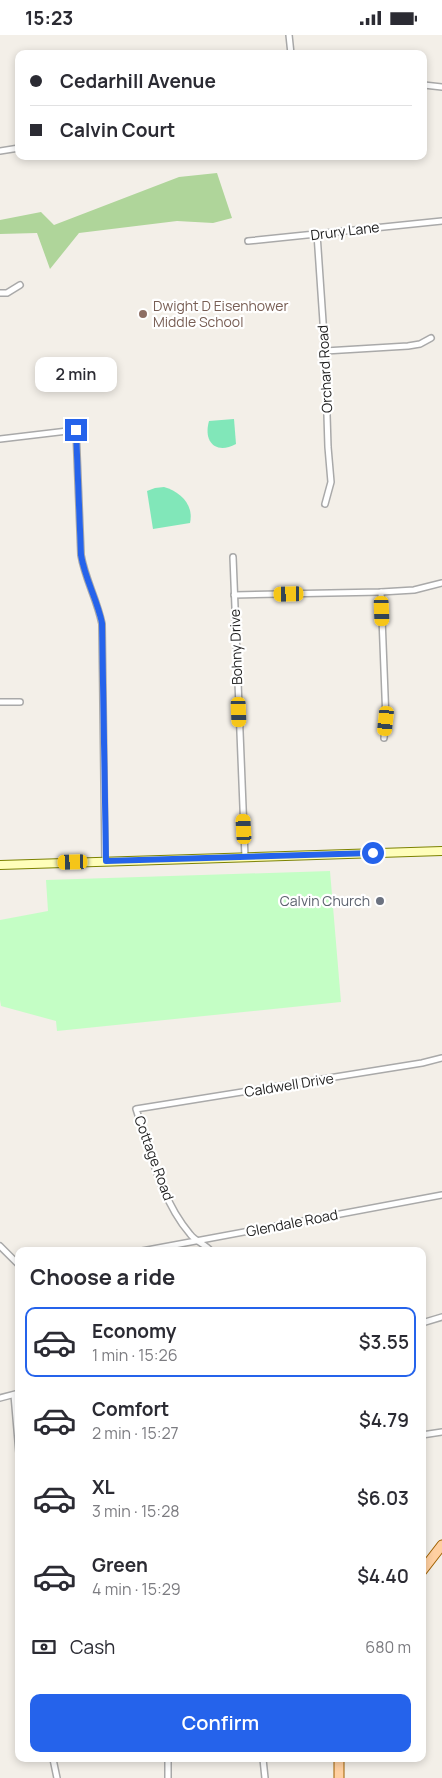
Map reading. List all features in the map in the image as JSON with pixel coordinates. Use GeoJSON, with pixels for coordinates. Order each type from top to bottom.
{"type":"FeatureCollection","features":[{"type":"Feature","properties":{"kind":"main road"},"geometry":{"type":"LineString","coordinates":[[0,863],[24,864],[442,851]]}},
{"type":"Feature","properties":{"kind":"main road"},"geometry":{"type":"LineString","coordinates":[[426,1566],[442,1545]]}},
{"type":"Feature","properties":{"kind":"main road"},"geometry":{"type":"LineString","coordinates":[[339,1762],[340,1777]]}},
{"type":"Feature","properties":{"kind":"street"},"geometry":{"type":"LineString","coordinates":[[289,35],[291,50]]}},
{"type":"Feature","properties":{"kind":"street"},"geometry":{"type":"LineString","coordinates":[[427,85],[442,87]]}},
{"type":"Feature","properties":{"kind":"street"},"geometry":{"type":"LineString","coordinates":[[0,151],[15,149]]}},
{"type":"Feature","properties":{"kind":"street","name":"Drury Lane"},"geometry":{"type":"LineString","coordinates":[[248,241],[442,221]]}},
{"type":"Feature","properties":{"kind":"street","name":"Orchard Road"},"geometry":{"type":"LineString","coordinates":[[317,234],[331,482],[325,504]]}},
{"type":"Feature","properties":{"kind":"street"},"geometry":{"type":"LineString","coordinates":[[0,293],[7,293],[20,285]]}},
{"type":"Feature","properties":{"kind":"street"},"geometry":{"type":"LineString","coordinates":[[325,351],[408,346],[420,344],[432,338]]}},
{"type":"Feature","properties":{"kind":"street"},"geometry":{"type":"LineString","coordinates":[[0,439],[76,430],[81,555],[85,575],[96,601],[102,623],[106,861]]}},
{"type":"Feature","properties":{"kind":"street","name":"Bohny Drive"},"geometry":{"type":"LineString","coordinates":[[233,557],[245,857]]}},
{"type":"Feature","properties":{"kind":"street"},"geometry":{"type":"LineString","coordinates":[[234,595],[381,593],[414,590],[442,583]]}},
{"type":"Feature","properties":{"kind":"street"},"geometry":{"type":"LineString","coordinates":[[381,593],[386,721],[384,738]]}},
{"type":"Feature","properties":{"kind":"street"},"geometry":{"type":"LineString","coordinates":[[0,702],[20,702]]}},
{"type":"Feature","properties":{"kind":"street","name":"Caldwell Drive"},"geometry":{"type":"LineString","coordinates":[[136,1109],[422,1063],[442,1058]]}},
{"type":"Feature","properties":{"kind":"street","name":"Cottage Road"},"geometry":{"type":"LineString","coordinates":[[136,1109],[164,1189],[177,1216],[191,1235],[206,1247]]}},
{"type":"Feature","properties":{"kind":"street","name":"Glendale Road"},"geometry":{"type":"LineString","coordinates":[[164,1247],[442,1195]]}},
{"type":"Feature","properties":{"kind":"street"},"geometry":{"type":"LineString","coordinates":[[0,1246],[15,1261]]}},
{"type":"Feature","properties":{"kind":"street"},"geometry":{"type":"LineString","coordinates":[[426,1322],[442,1317]]}},
{"type":"Feature","properties":{"kind":"street"},"geometry":{"type":"LineString","coordinates":[[0,1398],[15,1394]]}},
{"type":"Feature","properties":{"kind":"street"},"geometry":{"type":"LineString","coordinates":[[426,1434],[442,1432]]}},
{"type":"Feature","properties":{"kind":"street"},"geometry":{"type":"LineString","coordinates":[[54,1762],[57,1778]]}},
{"type":"Feature","properties":{"kind":"street"},"geometry":{"type":"LineString","coordinates":[[168,1762],[168,1778]]}},
{"type":"Feature","properties":{"kind":"street"},"geometry":{"type":"LineString","coordinates":[[263,1762],[264,1778]]}},
{"type":"Feature","properties":{"kind":"green space"},"geometry":{"type":"Polygon","coordinates":[[[217,173],[232,218],[213,223],[177,221],[79,233],[50,269],[37,233],[0,234],[0,220],[41,212],[54,225],[179,177],[217,173]]]}},
{"type":"Feature","properties":{"kind":"green space"},"geometry":{"type":"Polygon","coordinates":[[[234,419],[236,444],[223,448],[213,445],[208,435],[209,421],[234,419]]]}},
{"type":"Feature","properties":{"kind":"green space"},"geometry":{"type":"Polygon","coordinates":[[[164,487],[176,492],[185,500],[190,510],[190,523],[153,529],[147,491],[164,487]]]}},
{"type":"Feature","properties":{"kind":"green space"},"geometry":{"type":"Polygon","coordinates":[[[330,871],[341,1002],[57,1031],[56,1021],[1,1006],[0,920],[48,911],[46,880],[330,871]]]}},
{"type":"Feature","properties":{"kind":"place","name":"Dwight D Eisenhower Middle School"},"geometry":{"type":"Point","coordinates":[143,314]}},
{"type":"Feature","properties":{"kind":"place","name":"Calvin Church"},"geometry":{"type":"Point","coordinates":[380,901]}},
{"type":"Feature","properties":{"kind":"route"},"geometry":{"type":"LineString","coordinates":[[76,430],[81,555],[87,582],[96,601],[102,623],[106,861],[373,853]]}}]}
